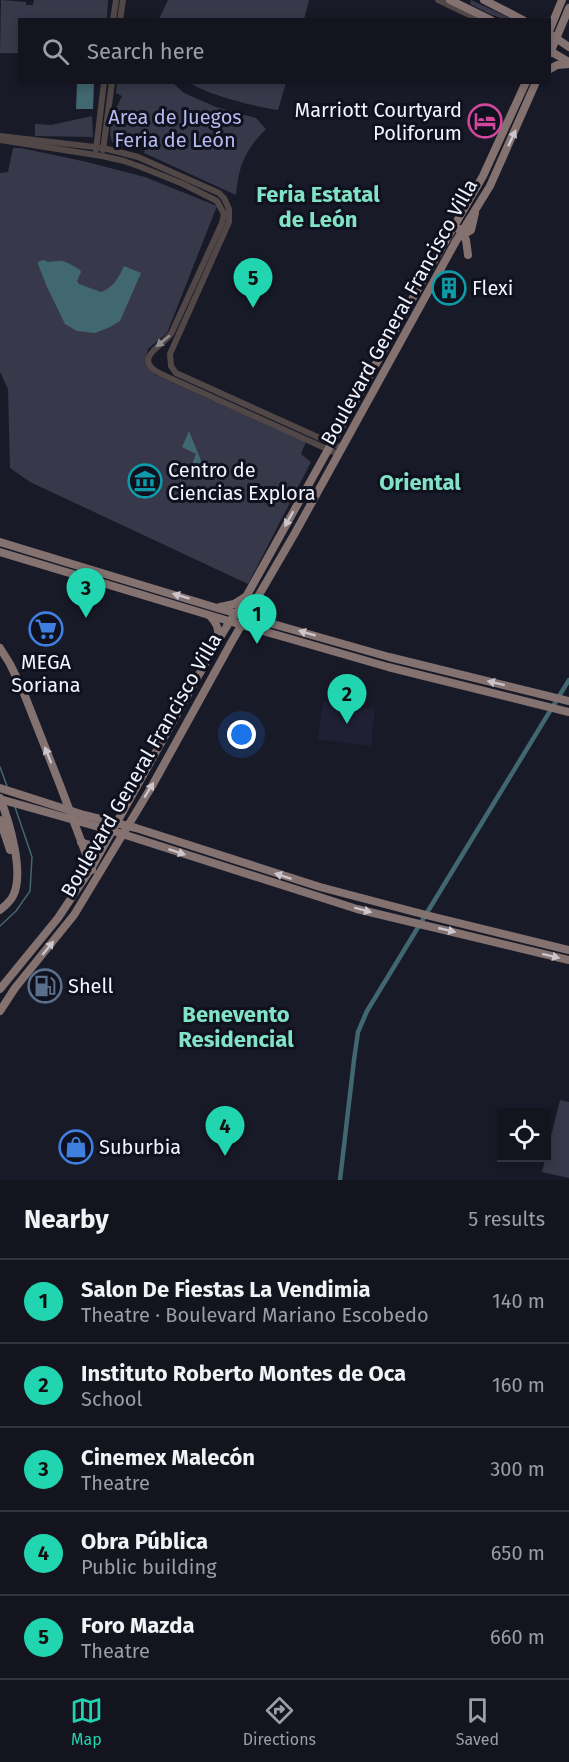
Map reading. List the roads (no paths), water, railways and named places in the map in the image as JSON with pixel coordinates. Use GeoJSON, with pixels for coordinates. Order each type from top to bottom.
{"type":"FeatureCollection","features":[{"type":"Feature","properties":{"kind":"main road"},"geometry":{"type":"LineString","coordinates":[[450,0],[487,18]]}},
{"type":"Feature","properties":{"kind":"main road"},"geometry":{"type":"LineString","coordinates":[[484,0],[519,18]]}},
{"type":"Feature","properties":{"kind":"main road"},"geometry":{"type":"LineString","coordinates":[[550,18],[561,0]]}},
{"type":"Feature","properties":{"kind":"main road"},"geometry":{"type":"LineString","coordinates":[[551,24],[561,0]]}},
{"type":"Feature","properties":{"kind":"main road"},"geometry":{"type":"LineString","coordinates":[[568,47],[553,36],[562,25],[569,8]]}},
{"type":"Feature","properties":{"kind":"main road"},"geometry":{"type":"LineString","coordinates":[[562,25],[568,47]]}},
{"type":"Feature","properties":{"kind":"main road"},"geometry":{"type":"LineString","coordinates":[[551,53],[569,63]]}},
{"type":"Feature","properties":{"kind":"main road"},"geometry":{"type":"LineString","coordinates":[[551,68],[569,63]]}},
{"type":"Feature","properties":{"kind":"main road","name":"Boulevard General Francisco Villa"},"geometry":{"type":"LineString","coordinates":[[0,989],[58,918],[113,831],[124,807],[216,644],[237,614],[483,177],[525,84]]}},
{"type":"Feature","properties":{"kind":"main road","name":"Boulevard General Francisco Villa"},"geometry":{"type":"LineString","coordinates":[[0,1011],[15,988],[63,930],[80,905],[152,786],[462,232],[468,233],[471,230],[476,208],[490,186],[535,84]]}},
{"type":"Feature","properties":{"kind":"main road"},"geometry":{"type":"LineString","coordinates":[[483,177],[490,186]]}},
{"type":"Feature","properties":{"kind":"main road"},"geometry":{"type":"LineString","coordinates":[[464,210],[457,226],[468,245],[468,255]]}},
{"type":"Feature","properties":{"kind":"main road"},"geometry":{"type":"LineString","coordinates":[[0,542],[237,614],[389,657],[565,700]]}},
{"type":"Feature","properties":{"kind":"main road"},"geometry":{"type":"LineString","coordinates":[[0,552],[388,667],[569,712]]}},
{"type":"Feature","properties":{"kind":"main road"},"geometry":{"type":"LineString","coordinates":[[60,569],[68,562]]}},
{"type":"Feature","properties":{"kind":"main road"},"geometry":{"type":"LineString","coordinates":[[217,608],[234,604],[246,596]]}},
{"type":"Feature","properties":{"kind":"main road"},"geometry":{"type":"LineString","coordinates":[[206,614],[218,626],[216,644]]}},
{"type":"Feature","properties":{"kind":"main road"},"geometry":{"type":"LineString","coordinates":[[234,636],[257,629]]}},
{"type":"Feature","properties":{"kind":"main road"},"geometry":{"type":"LineString","coordinates":[[0,648],[22,691],[92,867],[92,878],[80,905]]}},
{"type":"Feature","properties":{"kind":"main road"},"geometry":{"type":"LineString","coordinates":[[0,788],[69,810],[113,831]]}},
{"type":"Feature","properties":{"kind":"main road"},"geometry":{"type":"LineString","coordinates":[[0,798],[113,831],[325,899],[415,924],[569,960]]}},
{"type":"Feature","properties":{"kind":"main road"},"geometry":{"type":"LineString","coordinates":[[0,798],[11,832],[17,882],[13,897],[0,910]]}},
{"type":"Feature","properties":{"kind":"main road"},"geometry":{"type":"LineString","coordinates":[[132,817],[136,828]]}},
{"type":"Feature","properties":{"kind":"main road"},"geometry":{"type":"LineString","coordinates":[[0,820],[16,869]]}},
{"type":"Feature","properties":{"kind":"main road"},"geometry":{"type":"LineString","coordinates":[[81,842],[92,845],[101,843],[113,831],[126,826],[136,828],[320,887],[569,950]]}},
{"type":"Feature","properties":{"kind":"street"},"geometry":{"type":"LineString","coordinates":[[113,18],[116,0]]}},
{"type":"Feature","properties":{"kind":"street"},"geometry":{"type":"LineString","coordinates":[[120,18],[123,0]]}},
{"type":"Feature","properties":{"kind":"street"},"geometry":{"type":"LineString","coordinates":[[438,0],[476,18]]}},
{"type":"Feature","properties":{"kind":"street"},"geometry":{"type":"LineString","coordinates":[[99,156],[104,84]]}},
{"type":"Feature","properties":{"kind":"street"},"geometry":{"type":"LineString","coordinates":[[100,147],[112,84]]}},
{"type":"Feature","properties":{"kind":"street"},"geometry":{"type":"LineString","coordinates":[[0,138],[100,147],[138,157],[219,193],[227,202],[230,215],[226,230],[170,354],[170,362],[176,373],[250,411]]}},
{"type":"Feature","properties":{"kind":"street"},"geometry":{"type":"LineString","coordinates":[[0,138],[124,160],[213,199],[220,205],[224,214],[222,223],[170,337],[152,350],[149,360],[152,368],[340,451]]}},
{"type":"Feature","properties":{"kind":"waterway"},"geometry":{"type":"LineString","coordinates":[[340,1180],[358,1032],[367,1011],[569,680]]}},
{"type":"Feature","properties":{"kind":"waterway"},"geometry":{"type":"LineString","coordinates":[[0,767],[7,786]]}},
{"type":"Feature","properties":{"kind":"waterway"},"geometry":{"type":"LineString","coordinates":[[0,926],[16,911],[30,891],[32,857],[15,807]]}},
{"type":"Feature","properties":{"kind":"place","name":"Marriott Courtyard Poliforum"},"geometry":{"type":"Point","coordinates":[485,121]}},
{"type":"Feature","properties":{"kind":"place","name":"Flexi"},"geometry":{"type":"Point","coordinates":[449,288]}},
{"type":"Feature","properties":{"kind":"place","name":"Foro Mazda"},"geometry":{"type":"Point","coordinates":[253,308]}},
{"type":"Feature","properties":{"kind":"place","name":"Centro de Ciencias Explora"},"geometry":{"type":"Point","coordinates":[145,481]}},
{"type":"Feature","properties":{"kind":"place","name":"Cinemex Malecón"},"geometry":{"type":"Point","coordinates":[86,618]}},
{"type":"Feature","properties":{"kind":"place","name":"MEGA Soriana"},"geometry":{"type":"Point","coordinates":[46,629]}},
{"type":"Feature","properties":{"kind":"place","name":"Salon De Fiestas La Vendimia"},"geometry":{"type":"Point","coordinates":[257,644]}},
{"type":"Feature","properties":{"kind":"place","name":"Instituto Roberto Montes de Oca"},"geometry":{"type":"Point","coordinates":[347,724]}},
{"type":"Feature","properties":{"kind":"place","name":"Shell"},"geometry":{"type":"Point","coordinates":[45,986]}},
{"type":"Feature","properties":{"kind":"place","name":"Suburbia"},"geometry":{"type":"Point","coordinates":[76,1147]}},
{"type":"Feature","properties":{"kind":"place","name":"Obra Pública"},"geometry":{"type":"Point","coordinates":[225,1156]}},
{"type":"Feature","properties":{"kind":"district","name":"Feria Estatal de León"},"geometry":{"type":"Point","coordinates":[318,206]}},
{"type":"Feature","properties":{"kind":"district","name":"Oriental"},"geometry":{"type":"Point","coordinates":[420,482]}},
{"type":"Feature","properties":{"kind":"district","name":"Benevento Residencial"},"geometry":{"type":"Point","coordinates":[236,1026]}},
{"type":"Feature","properties":{"kind":"park label","name":"Area de Juegos Feria de León"},"geometry":{"type":"Point","coordinates":[175,128]}}]}
